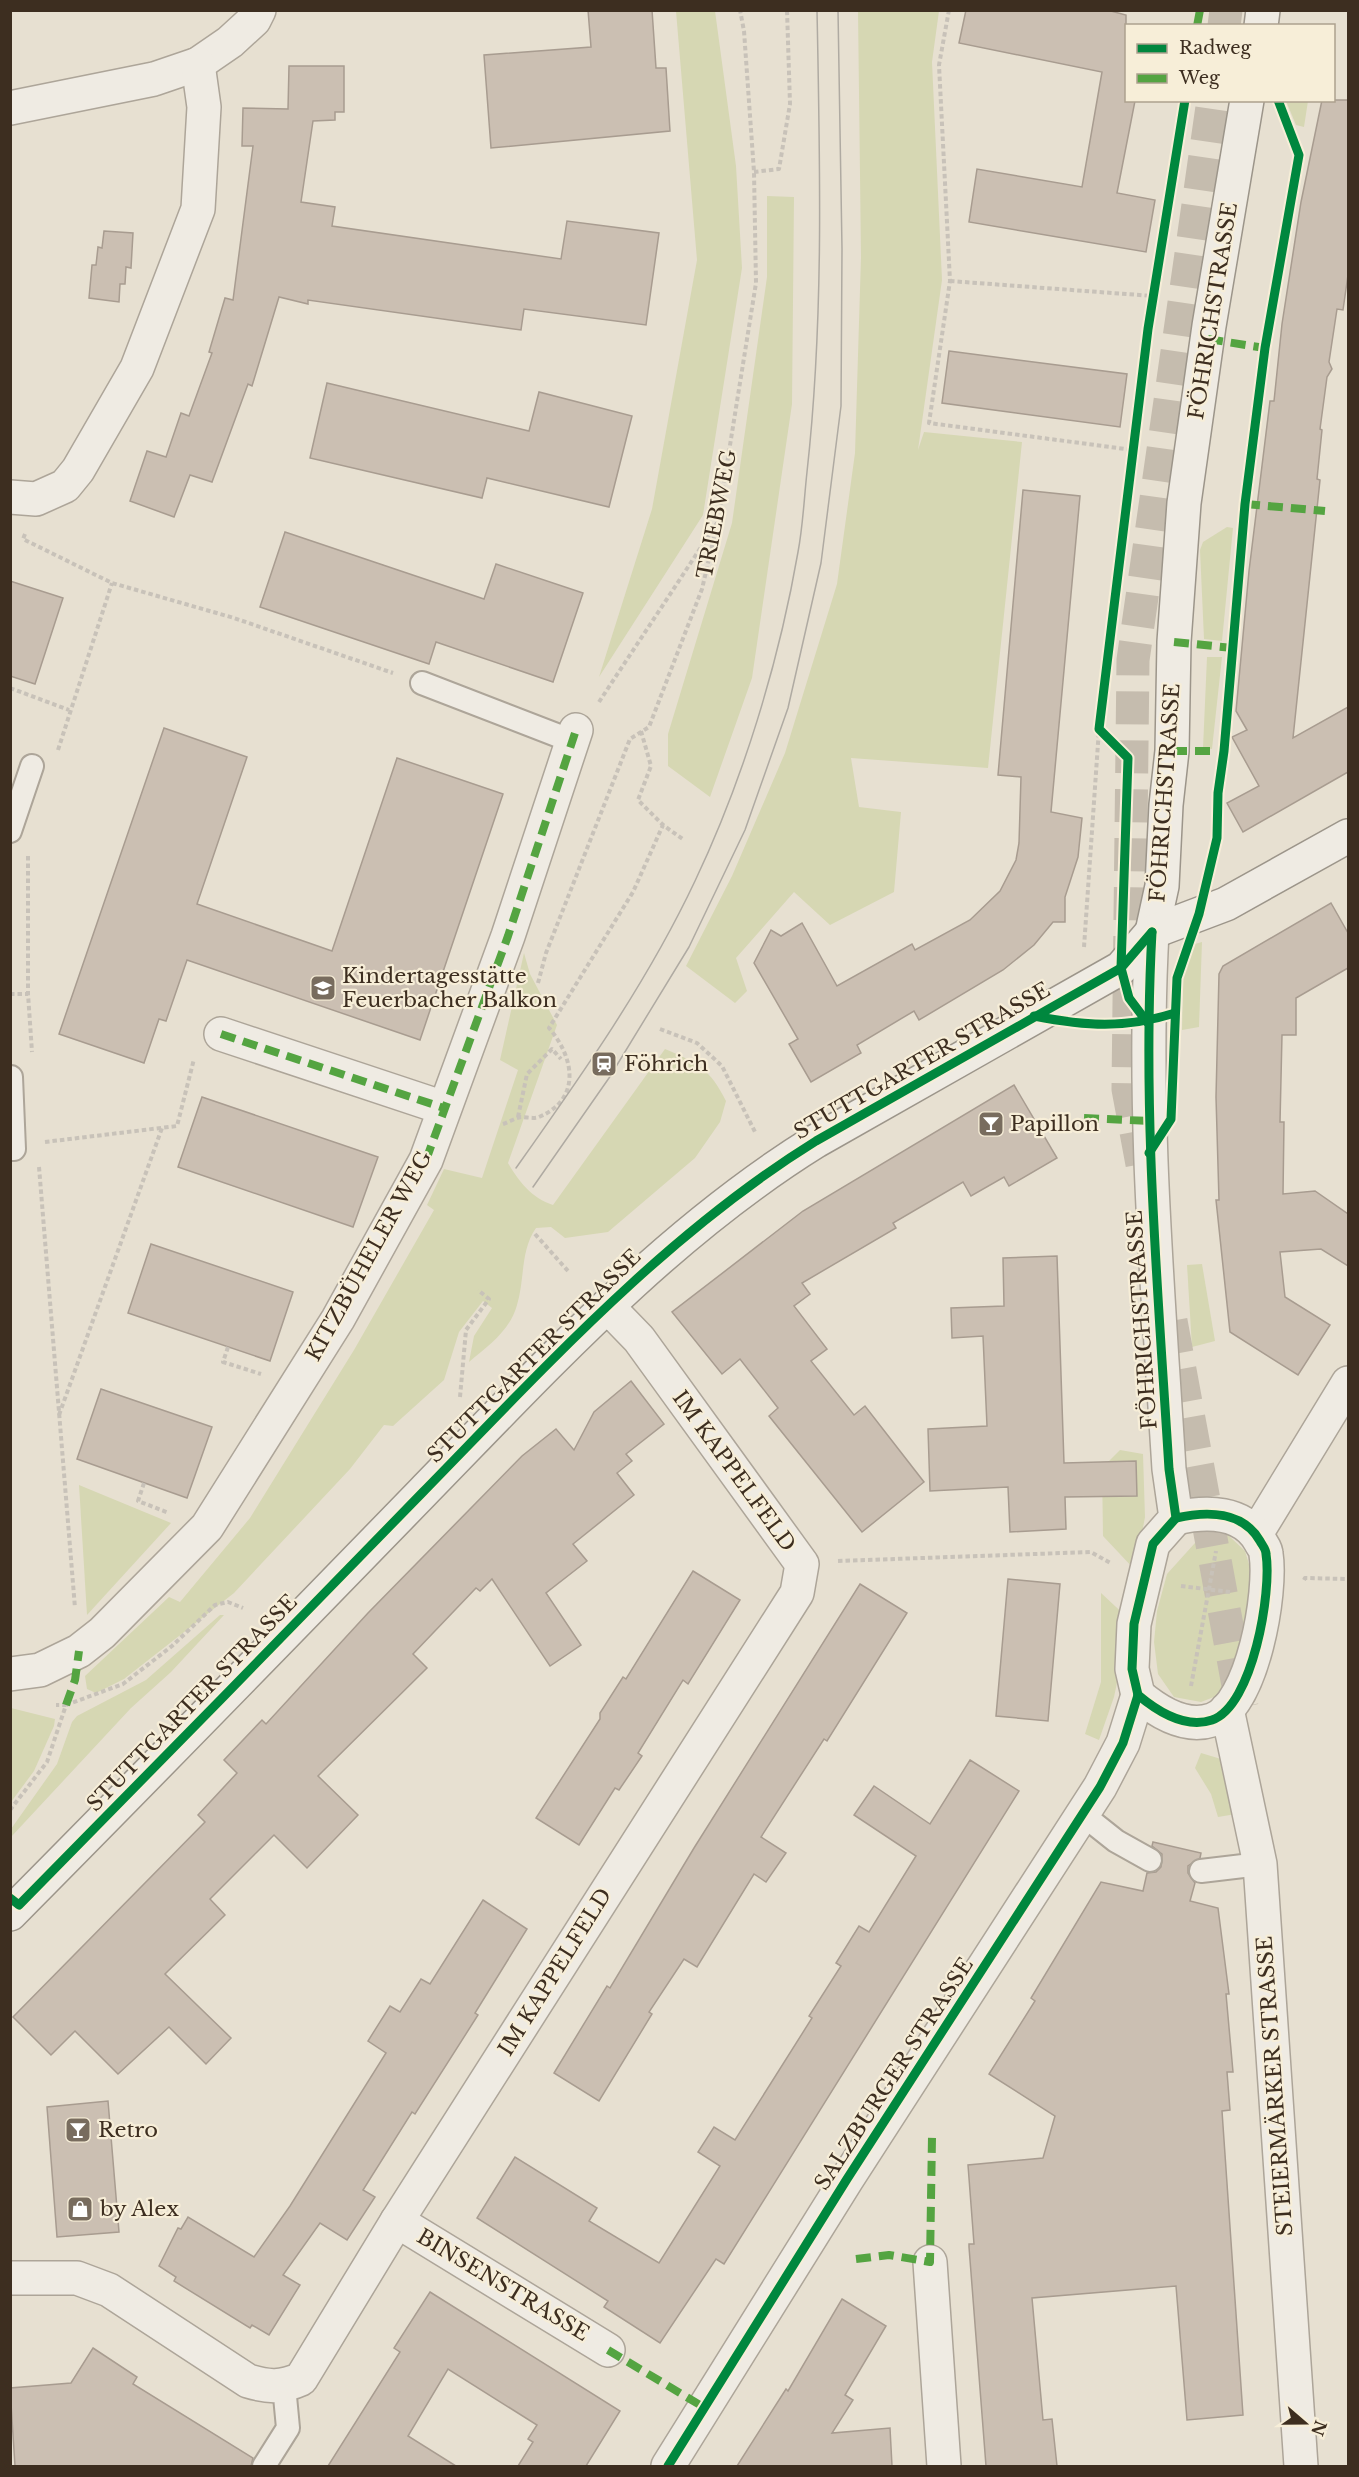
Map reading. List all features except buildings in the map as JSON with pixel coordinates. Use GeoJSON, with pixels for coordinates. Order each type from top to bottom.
{"type":"FeatureCollection","features":[{"type":"Feature","properties":{"kind":"street"},"geometry":{"type":"LineString","coordinates":[[10,108],[154,79],[198,64],[230,42],[254,20],[258,10]]}},
{"type":"Feature","properties":{"kind":"street"},"geometry":{"type":"LineString","coordinates":[[23,498],[65,486],[78,470],[137,368],[198,209],[204,106],[198,64]]}},
{"type":"Feature","properties":{"kind":"street","name":"FÖHRICHSTRASSE"},"geometry":{"type":"LineString","coordinates":[[1176,1518],[1169,1469],[1149,1153],[1147,1022],[1152,932],[1162,886],[1166,805],[1172,751],[1174,642],[1184,503],[1209,326],[1247,102]]}},
{"type":"Feature","properties":{"kind":"street","name":"KITZBÜHELER WEG"},"geometry":{"type":"LineString","coordinates":[[10,1674],[40,1670],[79,1651],[110,1625],[207,1527],[338,1319],[426,1160],[508,936],[574,736]]}},
{"type":"Feature","properties":{"kind":"street","name":"STUTTGARTER STRASSE"},"geometry":{"type":"LineString","coordinates":[[10,1914],[607,1306],[682,1236],[774,1167],[1121,968],[1152,932],[1226,904],[1348,836]]}},
{"type":"Feature","properties":{"kind":"street"},"geometry":{"type":"LineString","coordinates":[[221,1034],[444,1108]]}},
{"type":"Feature","properties":{"kind":"street","name":"IM KAPPELFELD"},"geometry":{"type":"LineString","coordinates":[[284,2386],[301,2379],[397,2221],[797,1593],[802,1564],[639,1339],[607,1306]]}},
{"type":"Feature","properties":{"kind":"street"},"geometry":{"type":"LineString","coordinates":[[1256,1534],[1348,1383]]}},
{"type":"Feature","properties":{"kind":"street"},"geometry":{"type":"LineString","coordinates":[[1194,1514],[1223,1515],[1242,1520],[1256,1534],[1266,1552],[1265,1596],[1256,1654],[1246,1681],[1227,1709],[1212,1720],[1185,1722],[1155,1710],[1138,1695],[1132,1669],[1134,1624],[1154,1544],[1176,1518],[1194,1514]]}},
{"type":"Feature","properties":{"kind":"street","name":"SALZBURGER STRASSE"},"geometry":{"type":"LineString","coordinates":[[668,2466],[847,2180],[1100,1787],[1123,1743],[1138,1695]]}},
{"type":"Feature","properties":{"kind":"street","name":"STEIERMÄRKER STRASSE"},"geometry":{"type":"LineString","coordinates":[[1227,1709],[1260,1864],[1301,2466]]}},
{"type":"Feature","properties":{"kind":"street","name":"BINSENSTRASSE"},"geometry":{"type":"LineString","coordinates":[[397,2221],[608,2350]]}},
{"type":"Feature","properties":{"kind":"street"},"geometry":{"type":"LineString","coordinates":[[930,2262],[944,2466]]}},
{"type":"Feature","properties":{"kind":"street"},"geometry":{"type":"LineString","coordinates":[[10,2277],[77,2278],[109,2290],[248,2381],[268,2387],[284,2386]]}},
{"type":"Feature","properties":{"kind":"lane"},"geometry":{"type":"LineString","coordinates":[[422,683],[574,736]]}},
{"type":"Feature","properties":{"kind":"lane"},"geometry":{"type":"LineString","coordinates":[[10,831],[32,766]]}},
{"type":"Feature","properties":{"kind":"lane"},"geometry":{"type":"LineString","coordinates":[[11,1077],[12,1149]]}},
{"type":"Feature","properties":{"kind":"lane"},"geometry":{"type":"LineString","coordinates":[[1082,1814],[1116,1841],[1150,1860]]}},
{"type":"Feature","properties":{"kind":"lane"},"geometry":{"type":"LineString","coordinates":[[1201,1871],[1260,1864]]}},
{"type":"Feature","properties":{"kind":"lane"},"geometry":{"type":"LineString","coordinates":[[264,2466],[288,2428],[284,2386]]}},
{"type":"Feature","properties":{"kind":"path"},"geometry":{"type":"LineString","coordinates":[[754,172],[778,169],[790,104],[787,10]]}},
{"type":"Feature","properties":{"kind":"path"},"geometry":{"type":"LineString","coordinates":[[950,10],[939,65],[950,281],[929,423],[1133,450]]}},
{"type":"Feature","properties":{"kind":"path"},"geometry":{"type":"LineString","coordinates":[[950,281],[1153,296]]}},
{"type":"Feature","properties":{"kind":"path"},"geometry":{"type":"LineString","coordinates":[[23,498],[23,539],[112,583],[280,633],[422,683]]}},
{"type":"Feature","properties":{"kind":"path"},"geometry":{"type":"LineString","coordinates":[[574,736],[595,708],[718,520]]}},
{"type":"Feature","properties":{"kind":"path"},"geometry":{"type":"LineString","coordinates":[[56,755],[112,583]]}},
{"type":"Feature","properties":{"kind":"path"},"geometry":{"type":"LineString","coordinates":[[10,688],[69,710]]}},
{"type":"Feature","properties":{"kind":"path"},"geometry":{"type":"LineString","coordinates":[[641,731],[651,766],[638,800],[663,825],[684,840]]}},
{"type":"Feature","properties":{"kind":"path"},"geometry":{"type":"LineString","coordinates":[[1085,928],[1103,733]]}},
{"type":"Feature","properties":{"kind":"path"},"geometry":{"type":"LineString","coordinates":[[503,1124],[518,1117],[537,1118],[557,1107],[566,1094],[571,1080],[568,1062],[559,1039],[549,1028],[633,892],[663,825]]}},
{"type":"Feature","properties":{"kind":"path"},"geometry":{"type":"LineString","coordinates":[[31,846],[28,857],[28,994],[32,1063]]}},
{"type":"Feature","properties":{"kind":"path"},"geometry":{"type":"LineString","coordinates":[[10,994],[28,994]]}},
{"type":"Feature","properties":{"kind":"path"},"geometry":{"type":"LineString","coordinates":[[12,1149],[25,1148],[37,1143],[177,1126],[187,1077],[205,1029],[221,1034]]}},
{"type":"Feature","properties":{"kind":"path"},"geometry":{"type":"LineString","coordinates":[[660,1029],[697,1042],[722,1066],[755,1132]]}},
{"type":"Feature","properties":{"kind":"path"},"geometry":{"type":"LineString","coordinates":[[518,1117],[527,1074],[552,1049],[561,1059]]}},
{"type":"Feature","properties":{"kind":"path"},"geometry":{"type":"LineString","coordinates":[[59,1417],[162,1128]]}},
{"type":"Feature","properties":{"kind":"path"},"geometry":{"type":"LineString","coordinates":[[37,1143],[79,1651]]}},
{"type":"Feature","properties":{"kind":"path"},"geometry":{"type":"LineString","coordinates":[[535,1234],[568,1271]]}},
{"type":"Feature","properties":{"kind":"path"},"geometry":{"type":"LineString","coordinates":[[460,1397],[466,1330],[489,1299],[478,1290]]}},
{"type":"Feature","properties":{"kind":"path"},"geometry":{"type":"LineString","coordinates":[[228,1347],[223,1362],[296,1385]]}},
{"type":"Feature","properties":{"kind":"path"},"geometry":{"type":"LineString","coordinates":[[144,1483],[138,1502],[207,1527]]}},
{"type":"Feature","properties":{"kind":"path"},"geometry":{"type":"LineString","coordinates":[[1185,1722],[1223,1515]]}},
{"type":"Feature","properties":{"kind":"path"},"geometry":{"type":"LineString","coordinates":[[802,1564],[862,1558],[1091,1552],[1144,1583],[1265,1596]]}},
{"type":"Feature","properties":{"kind":"path"},"geometry":{"type":"LineString","coordinates":[[55,1705],[66,1705],[123,1684],[172,1646],[215,1605],[228,1602],[243,1608]]}},
{"type":"Feature","properties":{"kind":"path"},"geometry":{"type":"LineString","coordinates":[[10,1810],[47,1762],[66,1705]]}},
{"type":"Feature","properties":{"kind":"green space"},"geometry":{"type":"Polygon","coordinates":[[[676,11],[715,11],[736,166],[742,268],[703,515],[599,677],[652,509],[697,260],[676,11]]]}},
{"type":"Feature","properties":{"kind":"green space"},"geometry":{"type":"Polygon","coordinates":[[[858,11],[939,11],[932,62],[942,280],[918,450],[924,432],[1022,442],[988,768],[851,758],[859,807],[901,812],[894,892],[830,925],[794,892],[736,958],[747,991],[735,1003],[686,966],[732,876],[785,753],[837,584],[855,453],[861,257],[858,11]]]}},
{"type":"Feature","properties":{"kind":"green space"},"geometry":{"type":"Polygon","coordinates":[[[1286,102],[1308,102],[1304,127],[1296,125],[1286,102]]]}},
{"type":"Feature","properties":{"kind":"green space"},"geometry":{"type":"Polygon","coordinates":[[[767,196],[794,197],[792,404],[752,678],[710,797],[668,766],[668,734],[732,523],[767,277],[767,196]]]}},
{"type":"Feature","properties":{"kind":"green space"},"geometry":{"type":"Polygon","coordinates":[[[1227,527],[1233,528],[1222,641],[1204,639],[1200,550],[1203,542],[1227,527]]]}},
{"type":"Feature","properties":{"kind":"green space"},"geometry":{"type":"Polygon","coordinates":[[[1207,657],[1222,657],[1212,749],[1203,748],[1207,657]]]}},
{"type":"Feature","properties":{"kind":"green space"},"geometry":{"type":"Polygon","coordinates":[[[1202,942],[1199,1027],[1182,1030],[1183,976],[1195,944],[1202,942]]]}},
{"type":"Feature","properties":{"kind":"green space"},"geometry":{"type":"Polygon","coordinates":[[[524,953],[530,974],[557,1025],[508,1163],[532,1194],[553,1205],[665,1049],[695,1063],[714,1081],[726,1101],[720,1122],[695,1158],[608,1232],[565,1238],[551,1227],[536,1228],[527,1246],[514,1314],[498,1337],[469,1362],[474,1336],[492,1308],[483,1301],[459,1332],[444,1380],[393,1426],[384,1425],[350,1469],[234,1593],[124,1679],[96,1693],[87,1689],[85,1676],[169,1597],[180,1602],[250,1518],[354,1350],[434,1210],[427,1205],[444,1169],[482,1178],[518,1070],[500,1060],[524,953]]]}},
{"type":"Feature","properties":{"kind":"green space"},"geometry":{"type":"Polygon","coordinates":[[[1202,1264],[1215,1341],[1192,1347],[1187,1265],[1202,1264]]]}},
{"type":"Feature","properties":{"kind":"green space"},"geometry":{"type":"Polygon","coordinates":[[[1120,1450],[1143,1454],[1145,1517],[1135,1570],[1103,1536],[1102,1468],[1120,1450]]]}},
{"type":"Feature","properties":{"kind":"green space"},"geometry":{"type":"Polygon","coordinates":[[[79,1485],[171,1523],[87,1615],[79,1485]]]}},
{"type":"Feature","properties":{"kind":"green space"},"geometry":{"type":"Polygon","coordinates":[[[1204,1533],[1228,1535],[1245,1551],[1255,1584],[1254,1612],[1227,1692],[1201,1702],[1174,1697],[1158,1674],[1154,1642],[1157,1611],[1167,1574],[1204,1533]]]}},
{"type":"Feature","properties":{"kind":"green space"},"geometry":{"type":"Polygon","coordinates":[[[1101,1593],[1130,1620],[1114,1697],[1099,1740],[1085,1734],[1101,1682],[1101,1593]]]}},
{"type":"Feature","properties":{"kind":"green space"},"geometry":{"type":"Polygon","coordinates":[[[220,1615],[224,1615],[171,1672],[131,1708],[11,1837],[11,1829],[57,1764],[72,1722],[77,1716],[146,1680],[220,1615]]]}},
{"type":"Feature","properties":{"kind":"green space"},"geometry":{"type":"Polygon","coordinates":[[[11,1708],[55,1719],[34,1771],[11,1802],[11,1708]]]}},
{"type":"Feature","properties":{"kind":"green space"},"geometry":{"type":"Polygon","coordinates":[[[1201,1753],[1221,1759],[1242,1813],[1218,1817],[1211,1794],[1195,1768],[1201,1753]]]}},
{"type":"Feature","properties":{"kind":"tunnel"},"geometry":{"type":"LineString","coordinates":[[1224,24],[1226,10]]}},
{"type":"Feature","properties":{"kind":"tunnel"},"geometry":{"type":"LineString","coordinates":[[1142,1164],[1128,1089],[1133,660],[1213,102]]}},
{"type":"Feature","properties":{"kind":"tunnel"},"geometry":{"type":"LineString","coordinates":[[1171,1321],[1242,1707]]}},
{"type":"Feature","properties":{"kind":"tram line"},"geometry":{"type":"LineString","coordinates":[[516,1168],[612,1028],[656,956],[695,881],[744,762],[781,636],[800,542],[816,357],[820,241],[817,10]]}},
{"type":"Feature","properties":{"kind":"tram line"},"geometry":{"type":"LineString","coordinates":[[533,1187],[609,1078],[689,947],[745,830],[788,708],[821,563],[841,406],[842,249],[838,10]]}},
{"type":"Feature","properties":{"kind":"marked path"},"geometry":{"type":"LineString","coordinates":[[1197,24],[1200,10]]}},
{"type":"Feature","properties":{"kind":"marked path"},"geometry":{"type":"LineString","coordinates":[[1208,339],[1265,348]]}},
{"type":"Feature","properties":{"kind":"marked path"},"geometry":{"type":"LineString","coordinates":[[1245,504],[1325,511]]}},
{"type":"Feature","properties":{"kind":"marked path"},"geometry":{"type":"LineString","coordinates":[[1174,642],[1233,648]]}},
{"type":"Feature","properties":{"kind":"marked path"},"geometry":{"type":"LineString","coordinates":[[426,1160],[508,936],[576,730]]}},
{"type":"Feature","properties":{"kind":"marked path"},"geometry":{"type":"LineString","coordinates":[[1172,751],[1224,751]]}},
{"type":"Feature","properties":{"kind":"marked path"},"geometry":{"type":"LineString","coordinates":[[221,1034],[444,1108]]}},
{"type":"Feature","properties":{"kind":"marked path"},"geometry":{"type":"LineString","coordinates":[[1084,1118],[1149,1121]]}},
{"type":"Feature","properties":{"kind":"marked path"},"geometry":{"type":"LineString","coordinates":[[66,1705],[75,1680],[79,1651]]}},
{"type":"Feature","properties":{"kind":"marked path"},"geometry":{"type":"LineString","coordinates":[[856,2259],[889,2255],[930,2262],[932,2137]]}},
{"type":"Feature","properties":{"kind":"marked path"},"geometry":{"type":"LineString","coordinates":[[608,2350],[705,2408]]}},
{"type":"Feature","properties":{"kind":"cycle path"},"geometry":{"type":"LineString","coordinates":[[1147,1022],[1129,998],[1121,968],[1128,758],[1099,729],[1148,329],[1185,102]]}},
{"type":"Feature","properties":{"kind":"cycle path"},"geometry":{"type":"LineString","coordinates":[[1149,1153],[1171,1119],[1177,978],[1199,914],[1217,838],[1218,793],[1224,751],[1245,504],[1265,348],[1299,155],[1279,102]]}},
{"type":"Feature","properties":{"kind":"cycle path"},"geometry":{"type":"LineString","coordinates":[[1138,1695],[1132,1669],[1134,1624],[1153,1544],[1176,1518],[1169,1469],[1150,1133],[1149,999],[1152,932]]}},
{"type":"Feature","properties":{"kind":"cycle path"},"geometry":{"type":"LineString","coordinates":[[10,1898],[19,1905],[515,1397],[609,1304],[658,1260],[709,1217],[816,1141],[1121,968],[1152,932]]}},
{"type":"Feature","properties":{"kind":"cycle path"},"geometry":{"type":"LineString","coordinates":[[1034,1016],[1088,1024],[1122,1024],[1175,1013]]}},
{"type":"Feature","properties":{"kind":"cycle path"},"geometry":{"type":"LineString","coordinates":[[1138,1695],[1172,1717],[1192,1722],[1212,1720],[1226,1710],[1239,1693],[1257,1646],[1266,1594],[1267,1571],[1266,1552],[1260,1541],[1253,1531],[1234,1519],[1212,1514],[1176,1518]]}},
{"type":"Feature","properties":{"kind":"cycle path"},"geometry":{"type":"LineString","coordinates":[[668,2466],[847,2179],[1100,1787],[1123,1743],[1138,1695]]}},
{"type":"Feature","properties":{"kind":"place","name":"Kindertagesstätte Feuerbacher Balkon"},"geometry":{"type":"Point","coordinates":[323,988]}},
{"type":"Feature","properties":{"kind":"place","name":"Föhrich"},"geometry":{"type":"Point","coordinates":[604,1064]}},
{"type":"Feature","properties":{"kind":"place","name":"Papillon"},"geometry":{"type":"Point","coordinates":[991,1124]}},
{"type":"Feature","properties":{"kind":"place","name":"Retro"},"geometry":{"type":"Point","coordinates":[78,2130]}},
{"type":"Feature","properties":{"kind":"place","name":"by Alex"},"geometry":{"type":"Point","coordinates":[80,2209]}}]}
